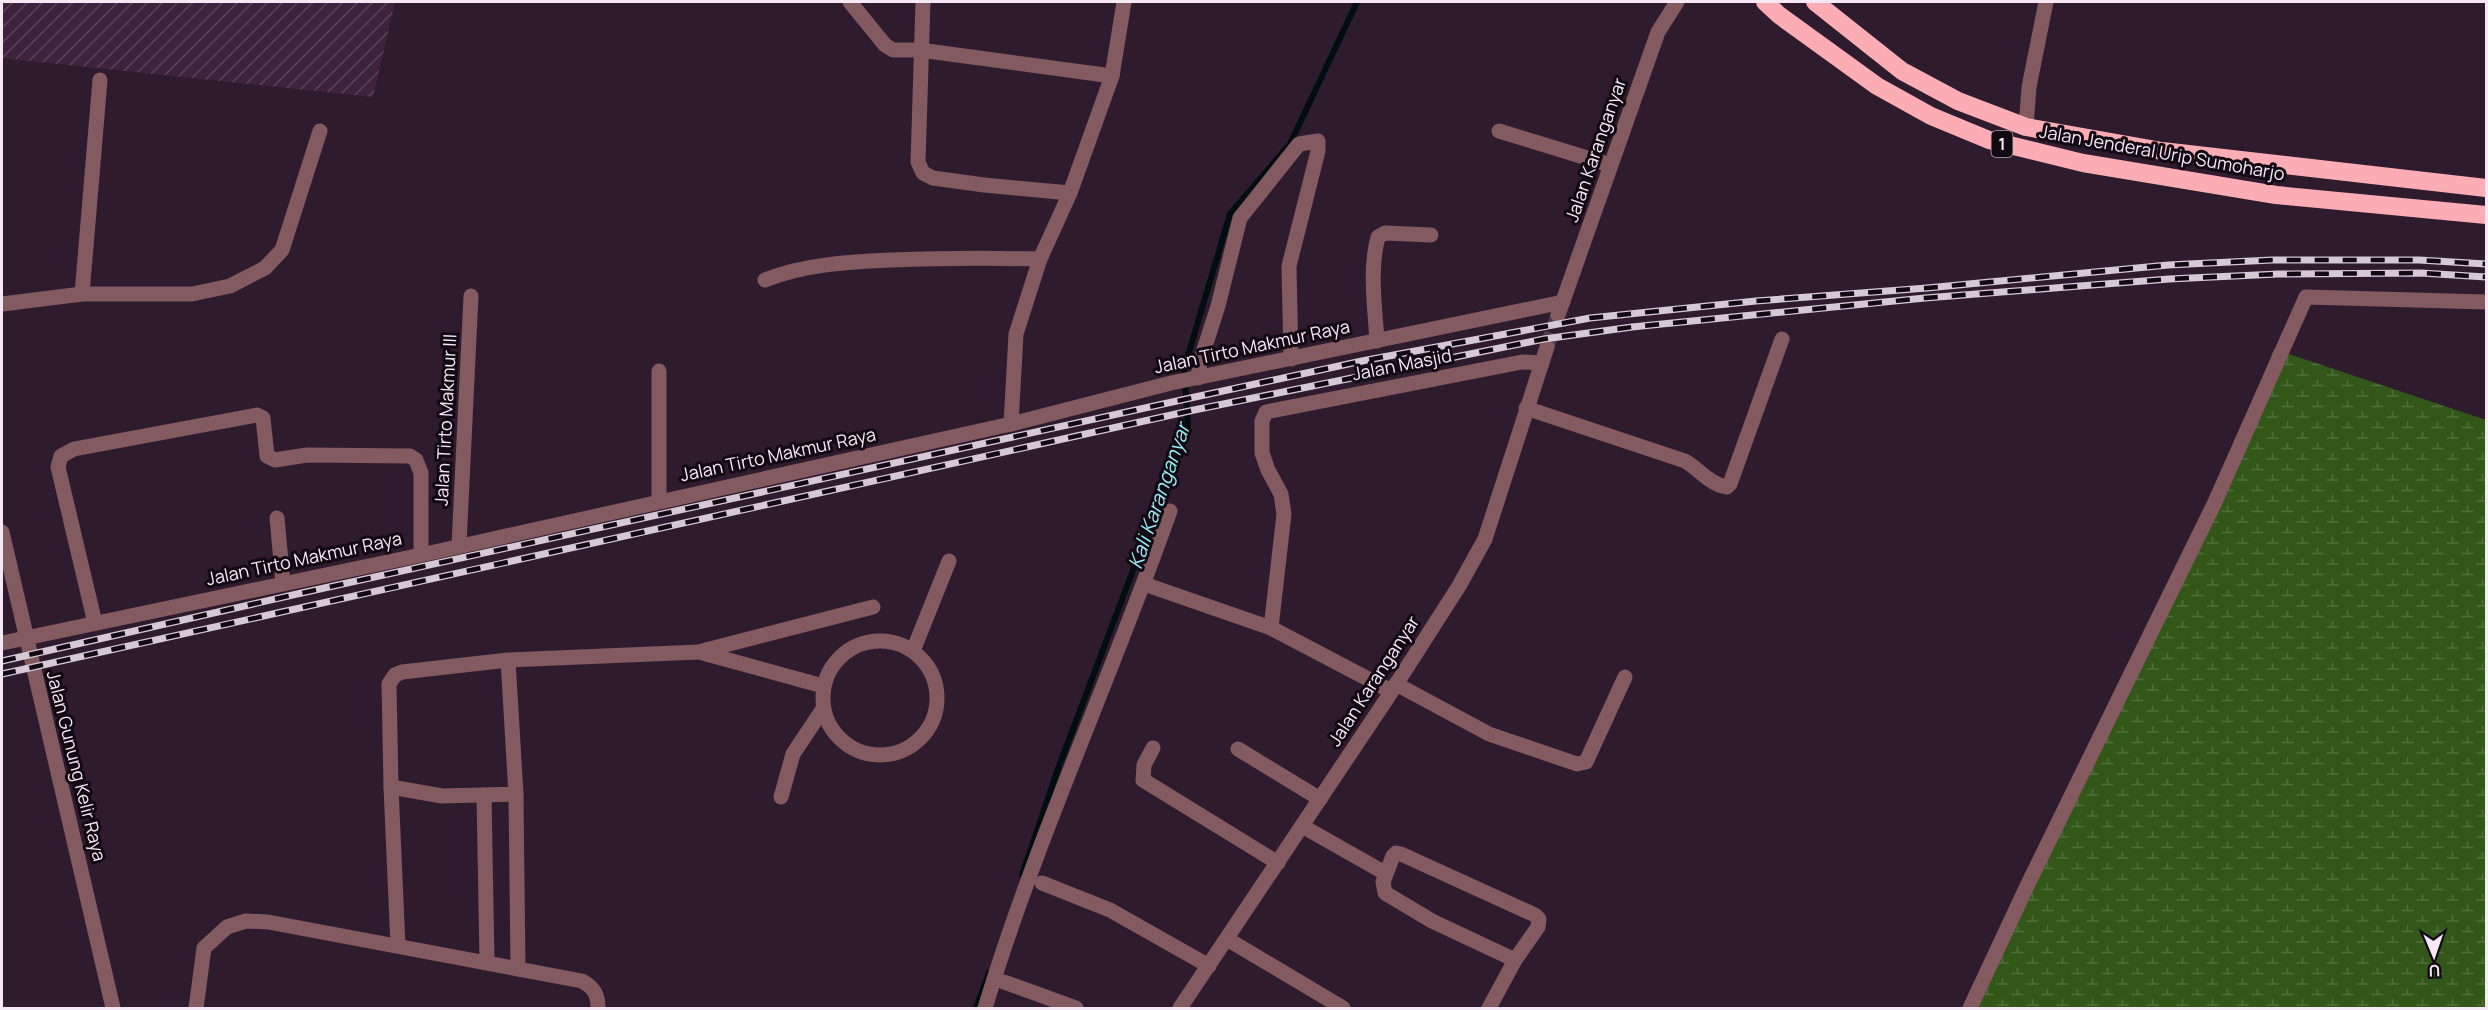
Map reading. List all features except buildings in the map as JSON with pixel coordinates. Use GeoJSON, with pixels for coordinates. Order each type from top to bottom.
{"type":"FeatureCollection","features":[{"type":"Feature","properties":{"kind":"highway","name":"Jalan Jenderal Urip Sumoharjo"},"geometry":{"type":"LineString","coordinates":[[1765,2],[1779,15],[1877,86],[1931,116],[1989,140],[2083,163],[2276,195],[2487,215]]}},
{"type":"Feature","properties":{"kind":"highway","name":"Jalan Jenderal Urip Sumoharjo"},"geometry":{"type":"LineString","coordinates":[[1815,2],[1902,70],[1958,101],[2026,127],[2162,151],[2487,188]]}},
{"type":"Feature","properties":{"kind":"street"},"geometry":{"type":"LineString","coordinates":[[850,2],[885,45],[893,50],[920,50],[1112,76]]}},
{"type":"Feature","properties":{"kind":"street"},"geometry":{"type":"LineString","coordinates":[[922,2],[918,162],[923,173],[933,178],[984,185],[1070,193]]}},
{"type":"Feature","properties":{"kind":"street"},"geometry":{"type":"LineString","coordinates":[[1011,424],[1016,334],[1040,260],[1070,193],[1112,76],[1124,2]]}},
{"type":"Feature","properties":{"kind":"street","name":"Jalan Karanganyar"},"geometry":{"type":"LineString","coordinates":[[1560,309],[1658,32],[1677,2]]}},
{"type":"Feature","properties":{"kind":"street"},"geometry":{"type":"LineString","coordinates":[[2026,127],[2029,87],[2046,2]]}},
{"type":"Feature","properties":{"kind":"street"},"geometry":{"type":"LineString","coordinates":[[82,294],[100,80]]}},
{"type":"Feature","properties":{"kind":"street"},"geometry":{"type":"LineString","coordinates":[[2,304],[82,294],[192,294],[230,286],[265,268],[282,250],[320,131]]}},
{"type":"Feature","properties":{"kind":"street"},"geometry":{"type":"LineString","coordinates":[[1499,131],[1610,165]]}},
{"type":"Feature","properties":{"kind":"street"},"geometry":{"type":"LineString","coordinates":[[1195,379],[1218,306],[1240,218],[1299,144],[1311,140],[1318,141],[1318,151],[1289,266],[1291,359]]}},
{"type":"Feature","properties":{"kind":"street"},"geometry":{"type":"LineString","coordinates":[[1377,341],[1374,252],[1378,237],[1385,233],[1431,236]]}},
{"type":"Feature","properties":{"kind":"street"},"geometry":{"type":"LineString","coordinates":[[765,280],[795,270],[861,262],[974,257],[1040,260]]}},
{"type":"Feature","properties":{"kind":"street","name":"Jalan Tirto Makmur III"},"geometry":{"type":"LineString","coordinates":[[459,545],[471,296]]}},
{"type":"Feature","properties":{"kind":"street"},"geometry":{"type":"LineString","coordinates":[[1970,1008],[2027,886],[2215,502],[2306,297],[2487,302]]}},
{"type":"Feature","properties":{"kind":"street","name":"Jalan Tirto Makmur Raya"},"geometry":{"type":"LineString","coordinates":[[2,643],[421,555],[1011,424],[1171,383],[1377,341],[1560,309]]}},
{"type":"Feature","properties":{"kind":"street"},"geometry":{"type":"LineString","coordinates":[[1526,408],[1685,461],[1698,469],[1710,481],[1727,487],[1782,339]]}},
{"type":"Feature","properties":{"kind":"street","name":"Jalan Karanganyar"},"geometry":{"type":"LineString","coordinates":[[1180,1008],[1394,688],[1459,586],[1485,539],[1547,347]]}},
{"type":"Feature","properties":{"kind":"street","name":"Jalan Masjid"},"geometry":{"type":"LineString","coordinates":[[1271,628],[1284,514],[1281,494],[1262,453],[1263,421],[1269,411],[1522,362],[1542,363]]}},
{"type":"Feature","properties":{"kind":"street"},"geometry":{"type":"LineString","coordinates":[[659,371],[659,501]]}},
{"type":"Feature","properties":{"kind":"street"},"geometry":{"type":"LineString","coordinates":[[95,623],[58,467],[61,456],[74,449],[257,415],[263,418],[266,452],[270,458],[275,460],[307,455],[411,456],[416,460],[421,472],[421,555]]}},
{"type":"Feature","properties":{"kind":"street"},"geometry":{"type":"LineString","coordinates":[[985,1008],[1034,867],[1170,511]]}},
{"type":"Feature","properties":{"kind":"street"},"geometry":{"type":"LineString","coordinates":[[278,518],[283,583]]}},
{"type":"Feature","properties":{"kind":"street","name":"Jalan Gunung Kelir Raya"},"geometry":{"type":"LineString","coordinates":[[2,532],[20,619],[113,1008]]}},
{"type":"Feature","properties":{"kind":"street"},"geometry":{"type":"LineString","coordinates":[[913,651],[949,561]]}},
{"type":"Feature","properties":{"kind":"street"},"geometry":{"type":"LineString","coordinates":[[1144,584],[1271,628],[1489,734],[1577,764],[1586,762],[1625,677]]}},
{"type":"Feature","properties":{"kind":"street"},"geometry":{"type":"LineString","coordinates":[[398,946],[391,787],[389,684],[391,679],[402,672],[508,660],[699,652],[873,607]]}},
{"type":"Feature","properties":{"kind":"street"},"geometry":{"type":"LineString","coordinates":[[870,642],[892,642],[913,651],[929,667],[937,688],[936,711],[927,732],[911,747],[890,755],[867,755],[846,746],[831,730],[823,709],[823,686],[832,665],[848,650],[870,642]]}},
{"type":"Feature","properties":{"kind":"street"},"geometry":{"type":"LineString","coordinates":[[699,652],[823,686]]}},
{"type":"Feature","properties":{"kind":"street"},"geometry":{"type":"LineString","coordinates":[[508,660],[516,794],[518,969]]}},
{"type":"Feature","properties":{"kind":"street"},"geometry":{"type":"LineString","coordinates":[[781,797],[793,754],[823,709]]}},
{"type":"Feature","properties":{"kind":"street"},"geometry":{"type":"LineString","coordinates":[[1153,748],[1144,765],[1143,780],[1278,863]]}},
{"type":"Feature","properties":{"kind":"street"},"geometry":{"type":"LineString","coordinates":[[1238,749],[1320,799]]}},
{"type":"Feature","properties":{"kind":"street"},"geometry":{"type":"LineString","coordinates":[[391,787],[442,796],[516,794]]}},
{"type":"Feature","properties":{"kind":"street"},"geometry":{"type":"LineString","coordinates":[[484,795],[487,962]]}},
{"type":"Feature","properties":{"kind":"street"},"geometry":{"type":"LineString","coordinates":[[1302,826],[1385,873]]}},
{"type":"Feature","properties":{"kind":"street"},"geometry":{"type":"LineString","coordinates":[[1489,1008],[1515,960],[1538,927],[1539,919],[1535,915],[1401,854],[1396,853],[1393,856],[1385,873],[1383,888],[1385,893],[1432,921],[1515,960]]}},
{"type":"Feature","properties":{"kind":"street"},"geometry":{"type":"LineString","coordinates":[[1042,883],[1110,910],[1209,966]]}},
{"type":"Feature","properties":{"kind":"street"},"geometry":{"type":"LineString","coordinates":[[196,1008],[204,948],[227,927],[246,921],[268,922],[582,981],[593,988],[598,998],[597,1008]]}},
{"type":"Feature","properties":{"kind":"street"},"geometry":{"type":"LineString","coordinates":[[1227,939],[1343,1008]]}},
{"type":"Feature","properties":{"kind":"street"},"geometry":{"type":"LineString","coordinates":[[1004,982],[1076,1008]]}},
{"type":"Feature","properties":{"kind":"shaded area"},"geometry":{"type":"Polygon","coordinates":[[[2,2],[395,2],[373,97],[2,58],[2,2]]]}},
{"type":"Feature","properties":{"kind":"green space"},"geometry":{"type":"Polygon","coordinates":[[[2274,349],[2486,420],[2486,1008],[1977,1008],[2238,443],[2274,349]]]}},
{"type":"Feature","properties":{"kind":"waterway","name":"Kali Karanganyar"},"geometry":{"type":"LineString","coordinates":[[1022,875],[1059,766],[1188,425],[1184,369],[1230,214],[1290,144],[1357,2]]}},
{"type":"Feature","properties":{"kind":"waterway","name":"Kali Karanganyar"},"geometry":{"type":"LineString","coordinates":[[976,1008],[989,973]]}},
{"type":"Feature","properties":{"kind":"tunnel"},"geometry":{"type":"LineString","coordinates":[[1547,347],[1558,315]]}},
{"type":"Feature","properties":{"kind":"railway"},"geometry":{"type":"LineString","coordinates":[[2,661],[1195,397],[1362,361],[1590,318],[2168,265],[2272,260],[2419,260],[2486,264]]}},
{"type":"Feature","properties":{"kind":"railway"},"geometry":{"type":"LineString","coordinates":[[2,674],[1194,410],[1544,339],[1632,327],[1925,298],[2169,279],[2278,274],[2421,273],[2486,277]]}}]}
